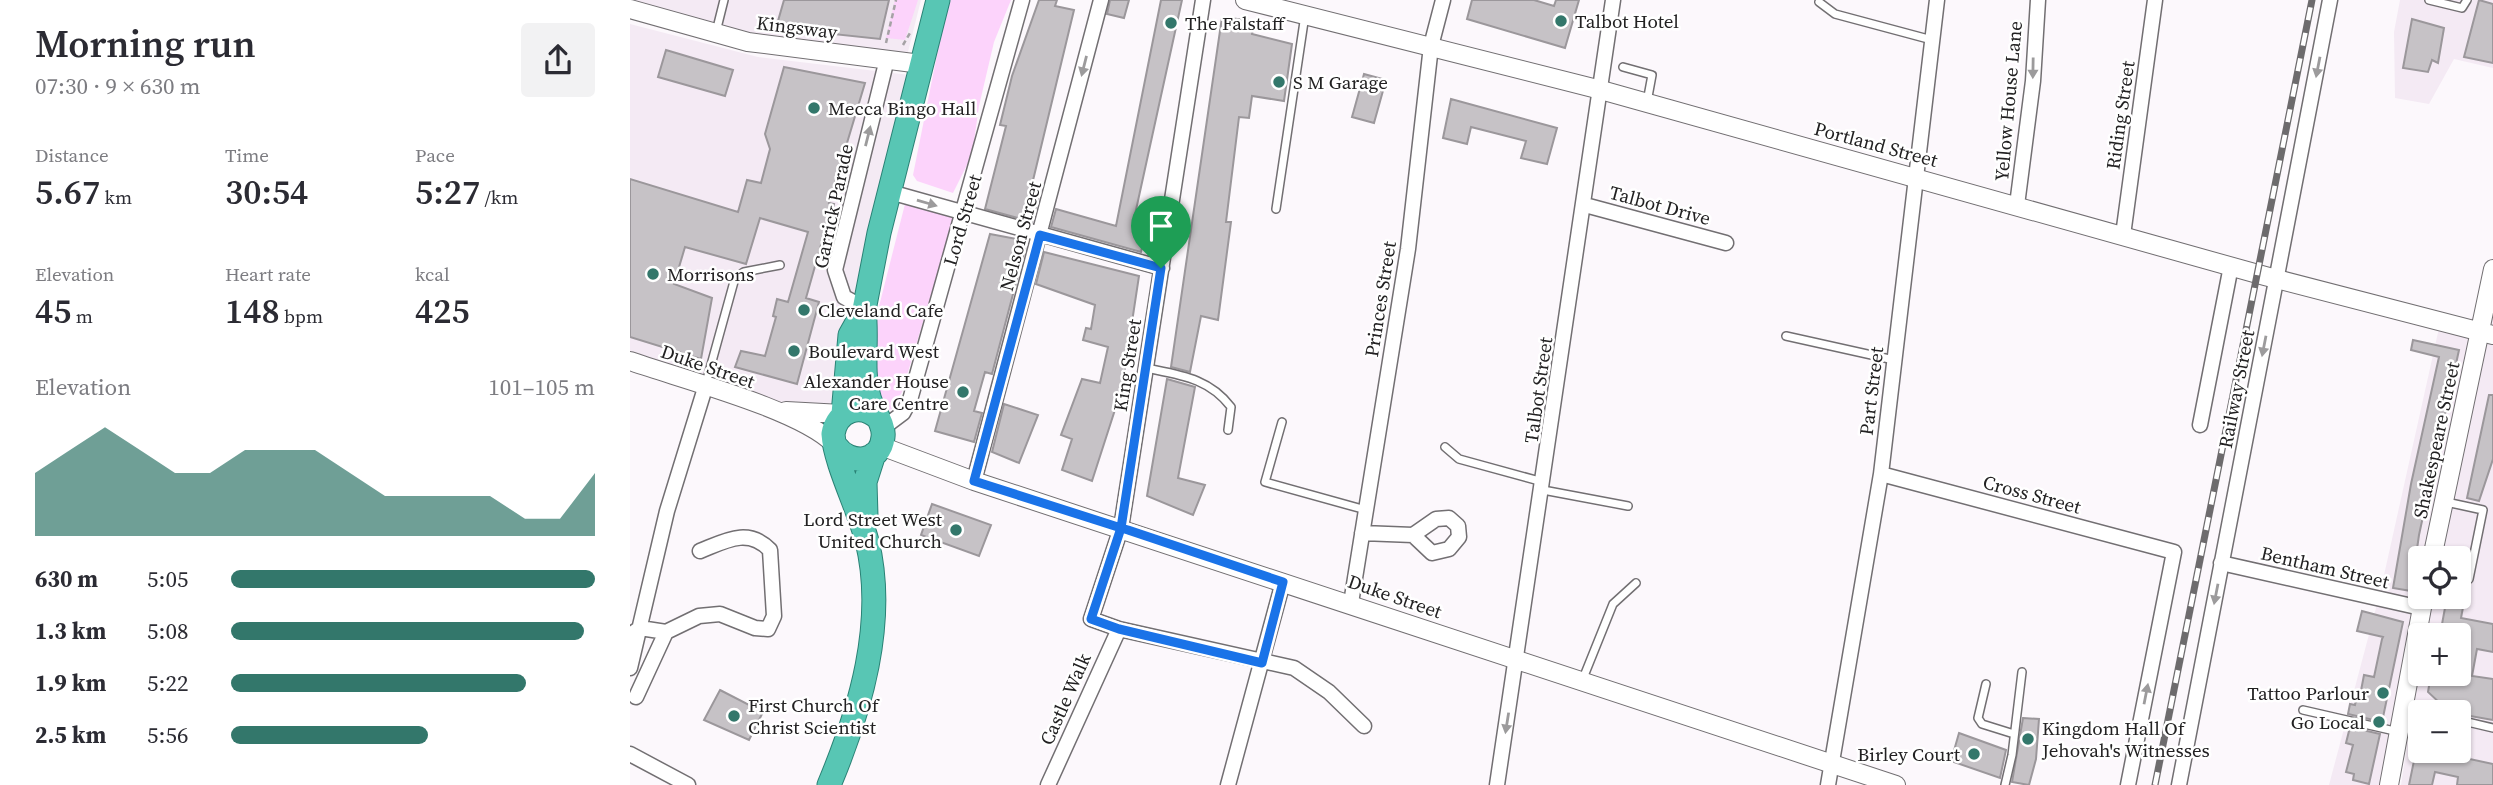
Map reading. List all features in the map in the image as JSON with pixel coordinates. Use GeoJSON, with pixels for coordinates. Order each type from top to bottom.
{"type":"FeatureCollection","features":[{"type":"Feature","properties":{"kind":"highway"},"geometry":{"type":"LineString","coordinates":[[866,541],[835,445],[834,426],[843,414],[850,335],[864,309],[937,1]]}},
{"type":"Feature","properties":{"kind":"highway"},"geometry":{"type":"LineString","coordinates":[[829,785],[861,697],[869,654],[873,608],[866,541],[866,482],[879,437],[866,385],[867,338],[864,309]]}},
{"type":"Feature","properties":{"kind":"highway"},"geometry":{"type":"LineString","coordinates":[[843,414],[861,409],[879,437]]}},
{"type":"Feature","properties":{"kind":"highway"},"geometry":{"type":"LineString","coordinates":[[835,445],[843,455],[856,460],[879,437]]}},
{"type":"Feature","properties":{"kind":"street","name":"Lord Street"},"geometry":{"type":"LineString","coordinates":[[879,437],[903,413],[910,400],[1022,0]]}},
{"type":"Feature","properties":{"kind":"street","name":"Nelson Street"},"geometry":{"type":"LineString","coordinates":[[974,481],[1101,0]]}},
{"type":"Feature","properties":{"kind":"street","name":"King Street"},"geometry":{"type":"LineString","coordinates":[[1119,629],[1091,619],[1121,528],[1202,0]]}},
{"type":"Feature","properties":{"kind":"street","name":"Portland Street"},"geometry":{"type":"LineString","coordinates":[[1245,0],[1601,90],[2277,279],[2486,333]]}},
{"type":"Feature","properties":{"kind":"street","name":"Princes Street"},"geometry":{"type":"LineString","coordinates":[[1351,603],[1408,249],[1431,46],[1443,0]]}},
{"type":"Feature","properties":{"kind":"street","name":"Talbot Street"},"geometry":{"type":"LineString","coordinates":[[1497,785],[1518,661],[1613,0]]}},
{"type":"Feature","properties":{"kind":"street","name":"Part Street"},"geometry":{"type":"LineString","coordinates":[[1828,785],[1881,474],[1937,0]]}},
{"type":"Feature","properties":{"kind":"street","name":"Yellow House Lane"},"geometry":{"type":"LineString","coordinates":[[2017,205],[2033,81],[2038,0]]}},
{"type":"Feature","properties":{"kind":"street","name":"Riding Street"},"geometry":{"type":"LineString","coordinates":[[2123,235],[2155,0]]}},
{"type":"Feature","properties":{"kind":"street","name":"Railway Street"},"geometry":{"type":"LineString","coordinates":[[2179,785],[2330,0]]}},
{"type":"Feature","properties":{"kind":"street","name":"Kingsway"},"geometry":{"type":"LineString","coordinates":[[630,9],[748,42],[894,51],[921,64]]}},
{"type":"Feature","properties":{"kind":"street","name":"Garrick Parade"},"geometry":{"type":"LineString","coordinates":[[864,309],[844,297],[835,270],[894,51]]}},
{"type":"Feature","properties":{"kind":"street"},"geometry":{"type":"LineString","coordinates":[[890,192],[1161,268]]}},
{"type":"Feature","properties":{"kind":"street","name":"Talbot Drive"},"geometry":{"type":"LineString","coordinates":[[1584,205],[1726,243]]}},
{"type":"Feature","properties":{"kind":"street"},"geometry":{"type":"LineString","coordinates":[[2200,425],[2231,266]]}},
{"type":"Feature","properties":{"kind":"street","name":"Shakespeare Street"},"geometry":{"type":"LineString","coordinates":[[2435,546],[2486,333],[2493,269]]}},
{"type":"Feature","properties":{"kind":"street","name":"Duke Street"},"geometry":{"type":"LineString","coordinates":[[630,361],[772,410],[818,431],[835,445]]}},
{"type":"Feature","properties":{"kind":"street"},"geometry":{"type":"LineString","coordinates":[[630,668],[635,631],[667,511],[705,387]]}},
{"type":"Feature","properties":{"kind":"street","name":"Duke Street"},"geometry":{"type":"LineString","coordinates":[[772,410],[843,414]]}},
{"type":"Feature","properties":{"kind":"street","name":"Duke Street"},"geometry":{"type":"LineString","coordinates":[[879,437],[974,481],[1351,603],[1518,661],[1896,785]]}},
{"type":"Feature","properties":{"kind":"street","name":"Cross Street"},"geometry":{"type":"LineString","coordinates":[[1881,474],[2174,552],[2128,785]]}},
{"type":"Feature","properties":{"kind":"street"},"geometry":{"type":"LineString","coordinates":[[1362,533],[1413,535]]}},
{"type":"Feature","properties":{"kind":"street"},"geometry":{"type":"LineString","coordinates":[[635,631],[666,632],[699,616],[720,614],[755,628],[768,629],[774,616],[773,562],[770,550],[762,542],[739,537],[700,551]]}},
{"type":"Feature","properties":{"kind":"street","name":"Bentham Street"},"geometry":{"type":"LineString","coordinates":[[2221,564],[2408,600]]}},
{"type":"Feature","properties":{"kind":"street"},"geometry":{"type":"LineString","coordinates":[[1228,785],[1283,582]]}},
{"type":"Feature","properties":{"kind":"street"},"geometry":{"type":"LineString","coordinates":[[2389,785],[2421,609]]}},
{"type":"Feature","properties":{"kind":"street"},"geometry":{"type":"LineString","coordinates":[[1119,629],[1293,668],[1329,692],[1364,726]]}},
{"type":"Feature","properties":{"kind":"street","name":"Castle Walk"},"geometry":{"type":"LineString","coordinates":[[1048,785],[1119,629]]}},
{"type":"Feature","properties":{"kind":"street"},"geometry":{"type":"LineString","coordinates":[[636,697],[666,632]]}},
{"type":"Feature","properties":{"kind":"street"},"geometry":{"type":"LineString","coordinates":[[630,754],[688,785]]}},
{"type":"Feature","properties":{"kind":"lane"},"geometry":{"type":"LineString","coordinates":[[715,33],[724,0]]}},
{"type":"Feature","properties":{"kind":"lane"},"geometry":{"type":"LineString","coordinates":[[2429,0],[2462,8],[2466,0]]}},
{"type":"Feature","properties":{"kind":"lane"},"geometry":{"type":"LineString","coordinates":[[1819,2],[1835,14],[1932,40]]}},
{"type":"Feature","properties":{"kind":"lane"},"geometry":{"type":"LineString","coordinates":[[1276,209],[1305,15]]}},
{"type":"Feature","properties":{"kind":"lane"},"geometry":{"type":"LineString","coordinates":[[1623,67],[1652,75],[1647,103]]}},
{"type":"Feature","properties":{"kind":"lane"},"geometry":{"type":"LineString","coordinates":[[705,387],[735,278],[744,272],[780,265]]}},
{"type":"Feature","properties":{"kind":"lane"},"geometry":{"type":"LineString","coordinates":[[1786,336],[1894,360]]}},
{"type":"Feature","properties":{"kind":"lane"},"geometry":{"type":"LineString","coordinates":[[1146,368],[1205,382],[1221,393],[1231,407],[1228,430]]}},
{"type":"Feature","properties":{"kind":"lane"},"geometry":{"type":"LineString","coordinates":[[1282,422],[1265,482],[1366,510]]}},
{"type":"Feature","properties":{"kind":"lane"},"geometry":{"type":"LineString","coordinates":[[1446,447],[1459,459],[1543,486],[1628,506]]}},
{"type":"Feature","properties":{"kind":"lane"},"geometry":{"type":"LineString","coordinates":[[2445,502],[2483,510],[2471,569]]}},
{"type":"Feature","properties":{"kind":"lane"},"geometry":{"type":"LineString","coordinates":[[1582,682],[1613,604],[1636,583]]}},
{"type":"Feature","properties":{"kind":"lane"},"geometry":{"type":"LineString","coordinates":[[2005,785],[2022,672]]}},
{"type":"Feature","properties":{"kind":"lane"},"geometry":{"type":"LineString","coordinates":[[1986,684],[1978,718],[1982,724],[2014,734]]}},
{"type":"Feature","properties":{"kind":"lane"},"geometry":{"type":"LineString","coordinates":[[2404,707],[2408,708]]}},
{"type":"Feature","properties":{"kind":"lane"},"geometry":{"type":"LineString","coordinates":[[2303,710],[2400,732]]}},
{"type":"Feature","properties":{"kind":"lane"},"geometry":{"type":"LineString","coordinates":[[2471,723],[2493,728]]}},
{"type":"Feature","properties":{"kind":"path"},"geometry":{"type":"LineString","coordinates":[[896,0],[885,46],[894,51],[911,30]]}},
{"type":"Feature","properties":{"kind":"shaded area"},"geometry":{"type":"Polygon","coordinates":[[[631,0],[921,0],[907,56],[734,30],[631,0]]]}},
{"type":"Feature","properties":{"kind":"shaded area"},"geometry":{"type":"Polygon","coordinates":[[[895,0],[918,0],[905,40],[886,38],[895,0]]]}},
{"type":"Feature","properties":{"kind":"shaded area"},"geometry":{"type":"Polygon","coordinates":[[[948,0],[1011,0],[994,42],[979,106],[972,155],[953,193],[917,181],[913,175],[948,0]]]}},
{"type":"Feature","properties":{"kind":"shaded area"},"geometry":{"type":"Polygon","coordinates":[[[2400,0],[2493,0],[2493,68],[2454,59],[2429,104],[2395,98],[2394,32],[2400,0]]]}},
{"type":"Feature","properties":{"kind":"shaded area"},"geometry":{"type":"Polygon","coordinates":[[[630,24],[758,57],[918,76],[828,436],[630,362],[630,24]]]}},
{"type":"Feature","properties":{"kind":"shaded area"},"geometry":{"type":"Polygon","coordinates":[[[905,204],[954,218],[902,392],[892,409],[885,411],[871,374],[873,330],[905,204]]]}},
{"type":"Feature","properties":{"kind":"shaded area"},"geometry":{"type":"Polygon","coordinates":[[[2493,288],[2493,785],[2401,785],[2408,739],[2408,763],[2471,763],[2471,700],[2414,700],[2416,686],[2471,686],[2471,623],[2426,623],[2429,609],[2471,609],[2471,546],[2442,546],[2451,503],[2434,501],[2425,546],[2408,546],[2408,609],[2414,609],[2412,623],[2408,623],[2408,655],[2392,785],[2329,785],[2380,593],[2439,328],[2471,319],[2493,288]]]}},
{"type":"Feature","properties":{"kind":"building"},"geometry":{"type":"Polygon","coordinates":[[[784,0],[889,0],[880,39],[776,28],[784,0]]]}},
{"type":"Feature","properties":{"kind":"building"},"geometry":{"type":"Polygon","coordinates":[[[1039,0],[1057,0],[1055,6],[1074,10],[1029,197],[1038,199],[1032,222],[985,209],[1006,126],[1000,125],[1012,76],[1039,0]]]}},
{"type":"Feature","properties":{"kind":"building"},"geometry":{"type":"Polygon","coordinates":[[[1110,0],[1129,0],[1124,18],[1107,14],[1110,0]]]}},
{"type":"Feature","properties":{"kind":"building"},"geometry":{"type":"Polygon","coordinates":[[[1161,0],[1182,0],[1134,219],[1148,221],[1141,252],[1051,227],[1056,209],[1116,226],[1161,0]]]}},
{"type":"Feature","properties":{"kind":"building"},"geometry":{"type":"Polygon","coordinates":[[[1472,0],[1534,0],[1554,6],[1556,0],[1579,0],[1565,48],[1467,19],[1472,0]]]}},
{"type":"Feature","properties":{"kind":"building"},"geometry":{"type":"Polygon","coordinates":[[[2479,0],[2493,4],[2493,63],[2464,57],[2479,0]]]}},
{"type":"Feature","properties":{"kind":"building"},"geometry":{"type":"Polygon","coordinates":[[[1222,17],[1254,21],[1252,34],[1292,44],[1284,101],[1252,96],[1249,118],[1239,117],[1226,222],[1231,222],[1218,320],[1201,316],[1190,372],[1171,367],[1222,17]]]}},
{"type":"Feature","properties":{"kind":"building"},"geometry":{"type":"Polygon","coordinates":[[[2412,19],[2444,28],[2438,63],[2432,60],[2428,72],[2403,68],[2412,19]]]}},
{"type":"Feature","properties":{"kind":"building"},"geometry":{"type":"Polygon","coordinates":[[[666,50],[733,70],[725,96],[658,77],[666,50]]]}},
{"type":"Feature","properties":{"kind":"building"},"geometry":{"type":"Polygon","coordinates":[[[784,67],[865,83],[829,203],[834,204],[826,234],[833,236],[831,248],[821,245],[806,298],[819,302],[797,384],[735,367],[741,351],[765,356],[776,317],[773,316],[777,299],[788,302],[808,232],[760,218],[746,264],[685,247],[674,284],[712,298],[701,359],[630,337],[630,179],[738,212],[747,180],[761,183],[770,149],[765,134],[784,67]]]}},
{"type":"Feature","properties":{"kind":"building"},"geometry":{"type":"Polygon","coordinates":[[[1364,74],[1386,80],[1374,123],[1352,117],[1364,74]]]}},
{"type":"Feature","properties":{"kind":"building"},"geometry":{"type":"Polygon","coordinates":[[[1451,99],[1557,128],[1547,164],[1521,158],[1526,141],[1471,127],[1467,144],[1443,138],[1451,99]]]}},
{"type":"Feature","properties":{"kind":"building"},"geometry":{"type":"Polygon","coordinates":[[[990,234],[1027,241],[992,374],[985,372],[974,411],[982,413],[974,442],[935,431],[990,234]]]}},
{"type":"Feature","properties":{"kind":"building"},"geometry":{"type":"Polygon","coordinates":[[[1044,252],[1139,276],[1122,388],[1092,481],[1062,470],[1072,439],[1061,435],[1082,379],[1100,383],[1108,347],[1083,340],[1086,328],[1091,329],[1095,305],[1036,284],[1044,252]]]}},
{"type":"Feature","properties":{"kind":"building"},"geometry":{"type":"Polygon","coordinates":[[[2413,340],[2459,350],[2417,546],[2408,546],[2408,590],[2393,588],[2411,484],[2439,357],[2411,350],[2413,340]]]}},
{"type":"Feature","properties":{"kind":"building"},"geometry":{"type":"Polygon","coordinates":[[[1167,379],[1195,387],[1178,478],[1205,485],[1193,515],[1147,496],[1167,379]]]}},
{"type":"Feature","properties":{"kind":"building"},"geometry":{"type":"Polygon","coordinates":[[[2489,395],[2493,395],[2493,459],[2479,501],[2467,498],[2489,395]]]}},
{"type":"Feature","properties":{"kind":"building"},"geometry":{"type":"Polygon","coordinates":[[[1004,404],[1038,415],[1019,463],[992,452],[1004,404]]]}},
{"type":"Feature","properties":{"kind":"building","name":"Lord Street West United Church"},"geometry":{"type":"Polygon","coordinates":[[[932,504],[991,525],[979,556],[921,535],[932,504]]]}},
{"type":"Feature","properties":{"kind":"building"},"geometry":{"type":"Polygon","coordinates":[[[2445,609],[2463,609],[2461,618],[2493,624],[2493,652],[2477,649],[2472,676],[2493,679],[2493,720],[2471,716],[2471,700],[2437,700],[2428,692],[2429,686],[2471,686],[2471,623],[2442,623],[2445,609]]]}},
{"type":"Feature","properties":{"kind":"building"},"geometry":{"type":"Polygon","coordinates":[[[2362,611],[2403,622],[2382,722],[2348,714],[2350,704],[2355,705],[2356,700],[2359,701],[2364,675],[2374,677],[2383,637],[2357,631],[2362,611]]]}},
{"type":"Feature","properties":{"kind":"building","name":"First Church Of Christ Scientist"},"geometry":{"type":"Polygon","coordinates":[[[720,690],[763,712],[749,740],[704,720],[720,690]]]}},
{"type":"Feature","properties":{"kind":"building","name":"Kingdom Hall Of Jehovah's Witnesses"},"geometry":{"type":"Polygon","coordinates":[[[2023,718],[2039,719],[2036,759],[2029,785],[2012,782],[2023,718]]]}},
{"type":"Feature","properties":{"kind":"building"},"geometry":{"type":"Polygon","coordinates":[[[2350,727],[2380,734],[2369,784],[2353,780],[2354,774],[2346,772],[2353,745],[2346,743],[2350,727]]]}},
{"type":"Feature","properties":{"kind":"building","name":"Birley Court"},"geometry":{"type":"Polygon","coordinates":[[[1959,733],[2006,750],[2000,778],[1951,761],[1959,733]]]}},
{"type":"Feature","properties":{"kind":"building"},"geometry":{"type":"Polygon","coordinates":[[[2471,759],[2493,764],[2493,785],[2457,785],[2458,777],[2435,772],[2432,785],[2409,785],[2414,763],[2471,763],[2471,759]]]}},
{"type":"Feature","properties":{"kind":"railway"},"geometry":{"type":"LineString","coordinates":[[2155,785],[2312,0]]}},
{"type":"Feature","properties":{"kind":"place","name":"Talbot Hotel"},"geometry":{"type":"Point","coordinates":[1561,21]}},
{"type":"Feature","properties":{"kind":"place","name":"The Falstaff"},"geometry":{"type":"Point","coordinates":[1171,23]}},
{"type":"Feature","properties":{"kind":"place","name":"S M Garage"},"geometry":{"type":"Point","coordinates":[1279,82]}},
{"type":"Feature","properties":{"kind":"place","name":"Mecca Bingo Hall"},"geometry":{"type":"Point","coordinates":[814,108]}},
{"type":"Feature","properties":{"kind":"place","name":"Morrisons"},"geometry":{"type":"Point","coordinates":[653,274]}},
{"type":"Feature","properties":{"kind":"place","name":"Cleveland Cafe"},"geometry":{"type":"Point","coordinates":[804,310]}},
{"type":"Feature","properties":{"kind":"place","name":"Boulevard West"},"geometry":{"type":"Point","coordinates":[794,351]}},
{"type":"Feature","properties":{"kind":"place","name":"Alexander House Care Centre"},"geometry":{"type":"Point","coordinates":[963,392]}},
{"type":"Feature","properties":{"kind":"place","name":"Lord Street West United Church"},"geometry":{"type":"Point","coordinates":[956,530]}},
{"type":"Feature","properties":{"kind":"place","name":"Tattoo Parlour"},"geometry":{"type":"Point","coordinates":[2383,693]}},
{"type":"Feature","properties":{"kind":"place","name":"First Church Of Christ Scientist"},"geometry":{"type":"Point","coordinates":[734,716]}},
{"type":"Feature","properties":{"kind":"place","name":"Go Local"},"geometry":{"type":"Point","coordinates":[2379,722]}},
{"type":"Feature","properties":{"kind":"place","name":"Kingdom Hall Of Jehovah's Witnesses"},"geometry":{"type":"Point","coordinates":[2028,739]}},
{"type":"Feature","properties":{"kind":"place","name":"Birley Court"},"geometry":{"type":"Point","coordinates":[1974,754]}},
{"type":"Feature","properties":{"kind":"route"},"geometry":{"type":"LineString","coordinates":[[1161,268],[1040,235],[974,481],[1121,528],[1128,530],[1283,582],[1262,663],[1119,629],[1091,619],[1121,528],[1161,268]]}}]}
